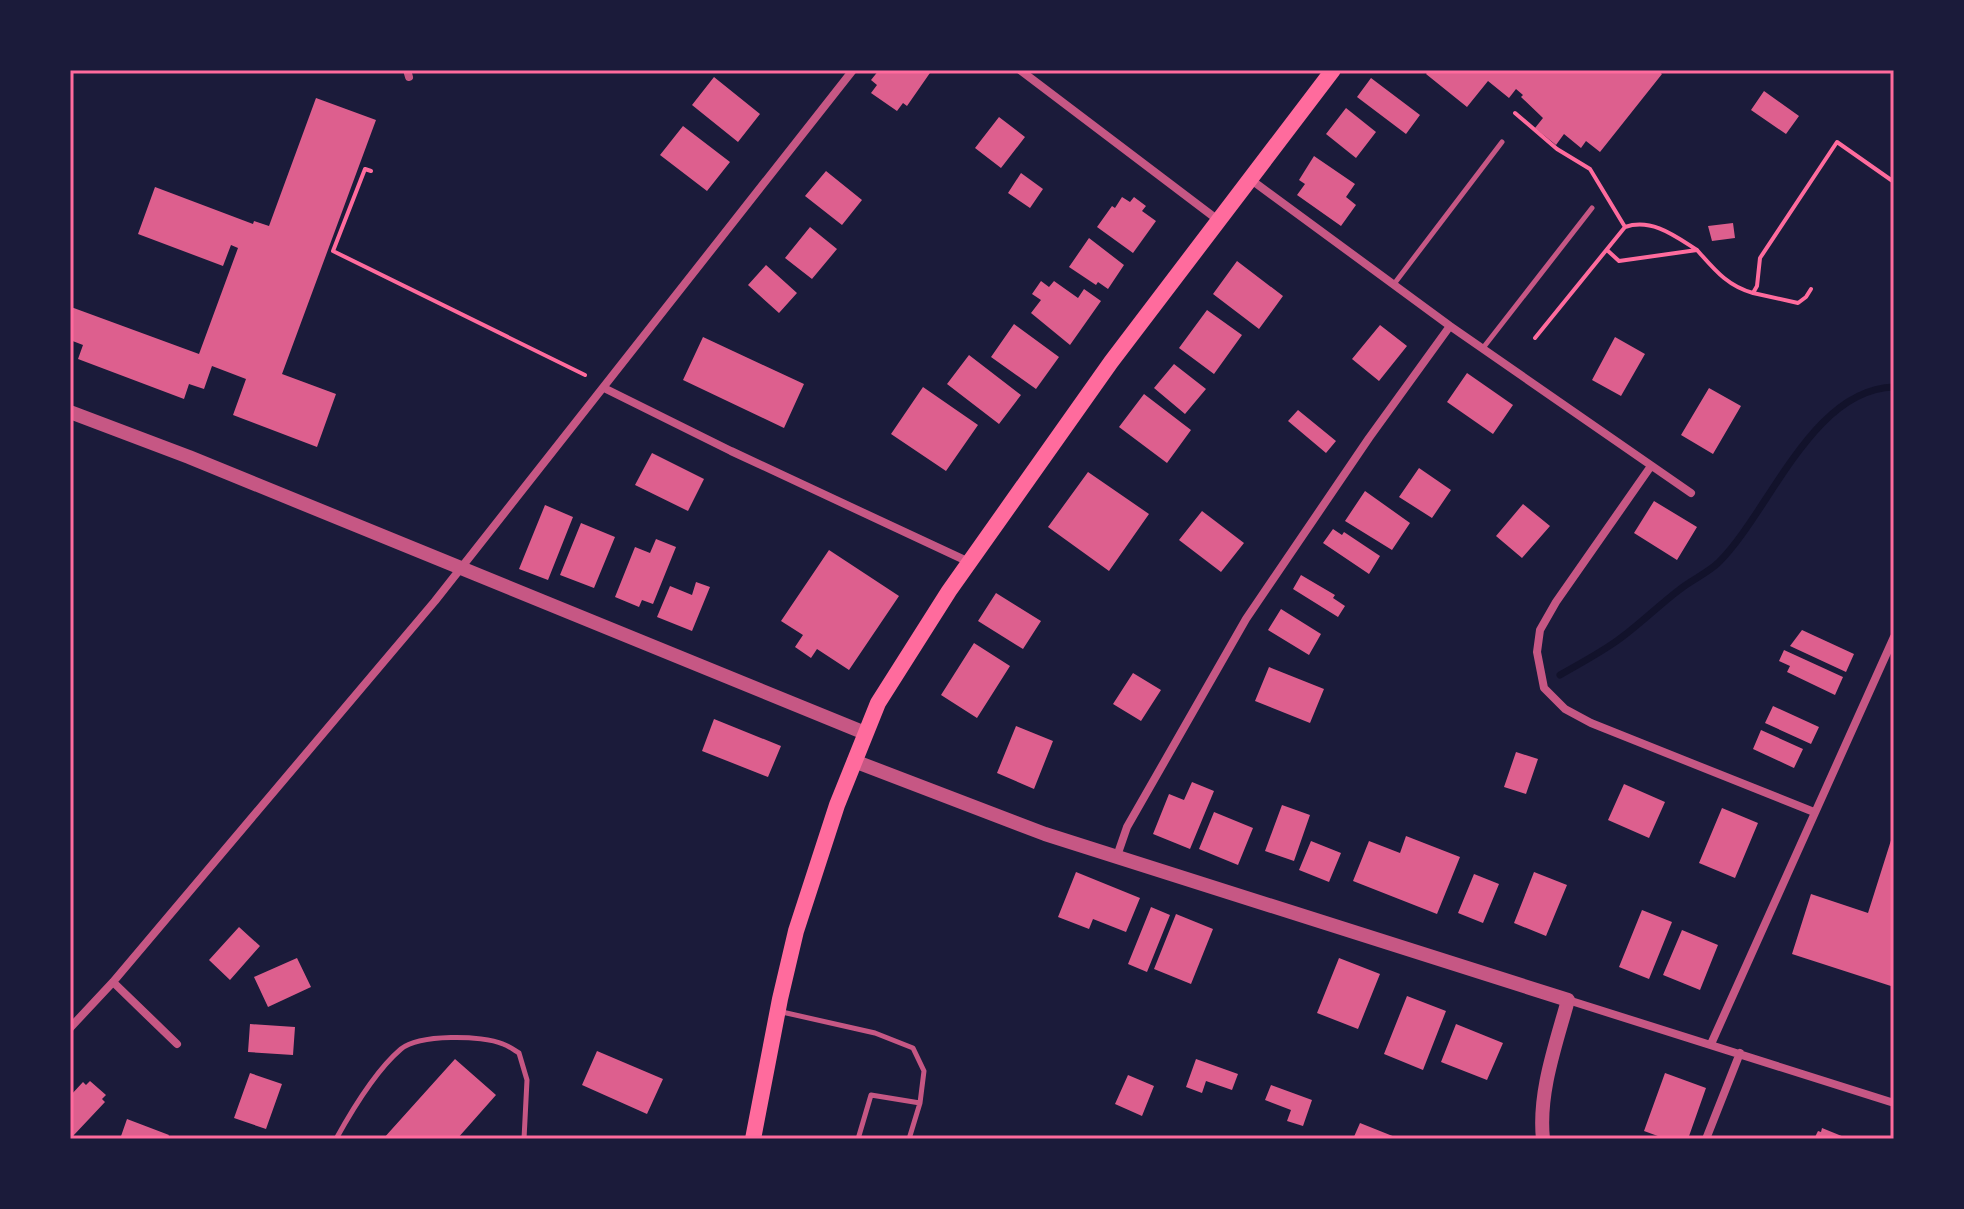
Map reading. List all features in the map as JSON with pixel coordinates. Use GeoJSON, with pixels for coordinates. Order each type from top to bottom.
{"type":"FeatureCollection","features":[{"type":"Feature","properties":{"kind":"main road"},"geometry":{"type":"LineString","coordinates":[[753,1139],[777,1011],[796,931],[854,761],[878,703],[896,670],[1111,362],[1333,70]]}},
{"type":"Feature","properties":{"kind":"street"},"geometry":{"type":"LineString","coordinates":[[70,1028],[113,982],[460,569],[853,70]]}},
{"type":"Feature","properties":{"kind":"street"},"geometry":{"type":"LineString","coordinates":[[1020,70],[1219,220]]}},
{"type":"Feature","properties":{"kind":"street"},"geometry":{"type":"LineString","coordinates":[[1250,179],[1450,326],[1691,493]]}},
{"type":"Feature","properties":{"kind":"street"},"geometry":{"type":"LineString","coordinates":[[1117,856],[1127,827],[1246,619],[1344,474],[1450,326]]}},
{"type":"Feature","properties":{"kind":"street"},"geometry":{"type":"LineString","coordinates":[[604,388],[970,562]]}},
{"type":"Feature","properties":{"kind":"street"},"geometry":{"type":"LineString","coordinates":[[70,412],[203,463],[865,733]]}},
{"type":"Feature","properties":{"kind":"street"},"geometry":{"type":"LineString","coordinates":[[1651,466],[1556,602],[1540,630],[1537,652],[1540,675],[1550,697],[1591,723],[1814,812]]}},
{"type":"Feature","properties":{"kind":"street"},"geometry":{"type":"LineString","coordinates":[[1711,1044],[1814,812],[1891,652],[1894,637]]}},
{"type":"Feature","properties":{"kind":"street"},"geometry":{"type":"LineString","coordinates":[[854,761],[992,815],[1894,1103]]}},
{"type":"Feature","properties":{"kind":"street"},"geometry":{"type":"LineString","coordinates":[[113,982],[177,1044]]}},
{"type":"Feature","properties":{"kind":"street"},"geometry":{"type":"LineString","coordinates":[[1543,1139],[1543,1111],[1550,1065],[1568,1000]]}},
{"type":"Feature","properties":{"kind":"street"},"geometry":{"type":"LineString","coordinates":[[1706,1139],[1740,1053]]}},
{"type":"Feature","properties":{"kind":"lane"},"geometry":{"type":"LineString","coordinates":[[1394,285],[1502,142]]}},
{"type":"Feature","properties":{"kind":"lane"},"geometry":{"type":"LineString","coordinates":[[1482,348],[1592,208]]}},
{"type":"Feature","properties":{"kind":"lane"},"geometry":{"type":"LineString","coordinates":[[777,1011],[875,1033],[913,1048],[924,1071],[920,1103],[909,1139]]}},
{"type":"Feature","properties":{"kind":"lane"},"geometry":{"type":"LineString","coordinates":[[336,1139],[367,1089],[402,1047],[428,1039],[466,1038],[501,1043],[519,1053],[527,1080],[524,1139]]}},
{"type":"Feature","properties":{"kind":"lane"},"geometry":{"type":"LineString","coordinates":[[858,1139],[871,1095],[920,1103]]}},
{"type":"Feature","properties":{"kind":"path"},"geometry":{"type":"LineString","coordinates":[[1515,113],[1557,149],[1590,169],[1625,227]]}},
{"type":"Feature","properties":{"kind":"path"},"geometry":{"type":"LineString","coordinates":[[1753,293],[1757,286],[1760,258],[1837,142],[1894,182]]}},
{"type":"Feature","properties":{"kind":"path"},"geometry":{"type":"LineString","coordinates":[[371,171],[365,169],[333,251],[585,375]]}},
{"type":"Feature","properties":{"kind":"path"},"geometry":{"type":"LineString","coordinates":[[1535,338],[1625,227],[1649,224],[1673,234],[1697,250],[1726,282],[1739,289],[1798,303],[1811,289]]}},
{"type":"Feature","properties":{"kind":"path"},"geometry":{"type":"LineString","coordinates":[[1607,250],[1619,261],[1697,250]]}},
{"type":"Feature","properties":{"kind":"building"},"geometry":{"type":"Polygon","coordinates":[[[879,70],[932,70],[907,106],[903,103],[897,111],[871,93],[877,85],[871,80],[879,70]]]}},
{"type":"Feature","properties":{"kind":"building"},"geometry":{"type":"Polygon","coordinates":[[[1429,70],[1657,70],[1662,74],[1600,152],[1586,141],[1581,148],[1564,134],[1556,145],[1535,128],[1543,118],[1516,89],[1509,98],[1488,81],[1467,107],[1426,74],[1429,70]]]}},
{"type":"Feature","properties":{"kind":"building"},"geometry":{"type":"Polygon","coordinates":[[[714,77],[760,114],[738,142],[692,105],[714,77]]]}},
{"type":"Feature","properties":{"kind":"building"},"geometry":{"type":"Polygon","coordinates":[[[1371,78],[1420,115],[1406,134],[1357,97],[1371,78]]]}},
{"type":"Feature","properties":{"kind":"building"},"geometry":{"type":"Polygon","coordinates":[[[1764,91],[1799,116],[1786,134],[1751,110],[1764,91]]]}},
{"type":"Feature","properties":{"kind":"building"},"geometry":{"type":"Polygon","coordinates":[[[316,98],[376,120],[282,374],[336,394],[317,447],[233,415],[246,379],[212,366],[204,389],[189,384],[184,399],[78,359],[83,345],[70,340],[71,307],[199,354],[238,248],[231,245],[223,266],[138,234],[155,187],[253,224],[254,221],[269,226],[316,98]]]}},
{"type":"Feature","properties":{"kind":"building"},"geometry":{"type":"Polygon","coordinates":[[[1346,108],[1376,132],[1356,158],[1326,134],[1346,108]]]}},
{"type":"Feature","properties":{"kind":"building"},"geometry":{"type":"Polygon","coordinates":[[[999,117],[1025,137],[1001,168],[975,148],[999,117]]]}},
{"type":"Feature","properties":{"kind":"building"},"geometry":{"type":"Polygon","coordinates":[[[683,126],[730,162],[707,191],[660,155],[683,126]]]}},
{"type":"Feature","properties":{"kind":"building"},"geometry":{"type":"Polygon","coordinates":[[[1314,156],[1355,184],[1346,197],[1356,205],[1341,226],[1297,195],[1305,184],[1299,180],[1314,156]]]}},
{"type":"Feature","properties":{"kind":"building"},"geometry":{"type":"Polygon","coordinates":[[[826,171],[862,200],[842,225],[805,196],[826,171]]]}},
{"type":"Feature","properties":{"kind":"building"},"geometry":{"type":"Polygon","coordinates":[[[1021,173],[1043,189],[1030,208],[1008,193],[1021,173]]]}},
{"type":"Feature","properties":{"kind":"building"},"geometry":{"type":"Polygon","coordinates":[[[1122,197],[1130,202],[1134,197],[1146,206],[1142,211],[1156,221],[1133,253],[1097,227],[1122,197]]]}},
{"type":"Feature","properties":{"kind":"building"},"geometry":{"type":"Polygon","coordinates":[[[1733,223],[1735,238],[1712,241],[1708,226],[1733,223]]]}},
{"type":"Feature","properties":{"kind":"building"},"geometry":{"type":"Polygon","coordinates":[[[810,227],[837,249],[812,279],[785,258],[810,227]]]}},
{"type":"Feature","properties":{"kind":"building"},"geometry":{"type":"Polygon","coordinates":[[[1089,238],[1124,265],[1108,289],[1098,282],[1096,285],[1069,267],[1089,238]]]}},
{"type":"Feature","properties":{"kind":"building"},"geometry":{"type":"Polygon","coordinates":[[[1237,261],[1283,296],[1259,329],[1213,294],[1237,261]]]}},
{"type":"Feature","properties":{"kind":"building"},"geometry":{"type":"Polygon","coordinates":[[[766,265],[797,293],[779,313],[748,285],[766,265]]]}},
{"type":"Feature","properties":{"kind":"building"},"geometry":{"type":"Polygon","coordinates":[[[1041,281],[1049,287],[1054,281],[1078,298],[1084,289],[1101,301],[1070,345],[1031,313],[1041,300],[1032,294],[1041,281]]]}},
{"type":"Feature","properties":{"kind":"building"},"geometry":{"type":"Polygon","coordinates":[[[1207,310],[1242,335],[1214,374],[1179,348],[1207,310]]]}},
{"type":"Feature","properties":{"kind":"building"},"geometry":{"type":"Polygon","coordinates":[[[1014,324],[1059,357],[1036,389],[991,357],[1014,324]]]}},
{"type":"Feature","properties":{"kind":"building"},"geometry":{"type":"Polygon","coordinates":[[[1380,325],[1407,346],[1379,381],[1352,359],[1380,325]]]}},
{"type":"Feature","properties":{"kind":"building"},"geometry":{"type":"Polygon","coordinates":[[[703,337],[804,384],[784,428],[683,380],[703,337]]]}},
{"type":"Feature","properties":{"kind":"building"},"geometry":{"type":"Polygon","coordinates":[[[1615,337],[1645,354],[1621,396],[1592,380],[1615,337]]]}},
{"type":"Feature","properties":{"kind":"building"},"geometry":{"type":"Polygon","coordinates":[[[969,355],[1021,395],[999,424],[947,384],[969,355]]]}},
{"type":"Feature","properties":{"kind":"building"},"geometry":{"type":"Polygon","coordinates":[[[1174,364],[1206,389],[1185,414],[1154,388],[1174,364]]]}},
{"type":"Feature","properties":{"kind":"building"},"geometry":{"type":"Polygon","coordinates":[[[1467,373],[1513,405],[1493,434],[1447,402],[1467,373]]]}},
{"type":"Feature","properties":{"kind":"building"},"geometry":{"type":"Polygon","coordinates":[[[923,387],[978,425],[946,471],[891,434],[923,387]]]}},
{"type":"Feature","properties":{"kind":"building"},"geometry":{"type":"Polygon","coordinates":[[[1709,388],[1741,406],[1713,454],[1681,435],[1709,388]]]}},
{"type":"Feature","properties":{"kind":"building"},"geometry":{"type":"Polygon","coordinates":[[[1144,394],[1191,430],[1167,463],[1119,427],[1144,394]]]}},
{"type":"Feature","properties":{"kind":"building"},"geometry":{"type":"Polygon","coordinates":[[[1298,410],[1336,441],[1326,453],[1288,421],[1298,410]]]}},
{"type":"Feature","properties":{"kind":"building"},"geometry":{"type":"Polygon","coordinates":[[[652,453],[704,479],[688,511],[635,485],[652,453]]]}},
{"type":"Feature","properties":{"kind":"building"},"geometry":{"type":"Polygon","coordinates":[[[1419,468],[1451,490],[1432,518],[1399,497],[1419,468]]]}},
{"type":"Feature","properties":{"kind":"building"},"geometry":{"type":"Polygon","coordinates":[[[1088,472],[1149,514],[1109,571],[1048,527],[1088,472]]]}},
{"type":"Feature","properties":{"kind":"building"},"geometry":{"type":"Polygon","coordinates":[[[1365,491],[1410,523],[1392,550],[1345,521],[1365,491]]]}},
{"type":"Feature","properties":{"kind":"building"},"geometry":{"type":"Polygon","coordinates":[[[1654,501],[1697,527],[1677,560],[1634,533],[1654,501]]]}},
{"type":"Feature","properties":{"kind":"building"},"geometry":{"type":"Polygon","coordinates":[[[1523,504],[1550,526],[1522,558],[1496,536],[1523,504]]]}},
{"type":"Feature","properties":{"kind":"building"},"geometry":{"type":"Polygon","coordinates":[[[545,505],[573,517],[548,580],[519,569],[545,505]]]}},
{"type":"Feature","properties":{"kind":"building"},"geometry":{"type":"Polygon","coordinates":[[[1202,511],[1244,543],[1221,572],[1179,540],[1202,511]]]}},
{"type":"Feature","properties":{"kind":"building"},"geometry":{"type":"Polygon","coordinates":[[[581,523],[615,537],[594,588],[560,575],[581,523]]]}},
{"type":"Feature","properties":{"kind":"building"},"geometry":{"type":"Polygon","coordinates":[[[1333,529],[1342,535],[1344,532],[1380,556],[1369,574],[1323,543],[1333,529]]]}},
{"type":"Feature","properties":{"kind":"building"},"geometry":{"type":"Polygon","coordinates":[[[656,539],[676,547],[653,604],[642,600],[639,607],[615,597],[635,547],[650,553],[656,539]]]}},
{"type":"Feature","properties":{"kind":"building"},"geometry":{"type":"Polygon","coordinates":[[[829,550],[899,596],[849,670],[817,649],[811,658],[795,647],[803,635],[781,621],[829,550]]]}},
{"type":"Feature","properties":{"kind":"building"},"geometry":{"type":"Polygon","coordinates":[[[1301,575],[1335,595],[1333,598],[1345,606],[1338,617],[1293,589],[1301,575]]]}},
{"type":"Feature","properties":{"kind":"building"},"geometry":{"type":"Polygon","coordinates":[[[696,582],[710,587],[692,631],[657,617],[670,586],[692,595],[696,582]]]}},
{"type":"Feature","properties":{"kind":"building"},"geometry":{"type":"Polygon","coordinates":[[[996,593],[1041,621],[1023,649],[978,621],[996,593]]]}},
{"type":"Feature","properties":{"kind":"building"},"geometry":{"type":"Polygon","coordinates":[[[1281,609],[1321,634],[1309,655],[1268,630],[1281,609]]]}},
{"type":"Feature","properties":{"kind":"building"},"geometry":{"type":"Polygon","coordinates":[[[1802,630],[1854,654],[1846,672],[1790,646],[1802,630]]]}},
{"type":"Feature","properties":{"kind":"building"},"geometry":{"type":"Polygon","coordinates":[[[974,643],[1010,666],[977,718],[941,695],[974,643]]]}},
{"type":"Feature","properties":{"kind":"building"},"geometry":{"type":"Polygon","coordinates":[[[1784,650],[1843,677],[1835,695],[1787,672],[1790,666],[1779,661],[1784,650]]]}},
{"type":"Feature","properties":{"kind":"building"},"geometry":{"type":"Polygon","coordinates":[[[1269,667],[1324,689],[1310,723],[1255,701],[1269,667]]]}},
{"type":"Feature","properties":{"kind":"building"},"geometry":{"type":"Polygon","coordinates":[[[1133,673],[1161,690],[1141,721],[1113,704],[1133,673]]]}},
{"type":"Feature","properties":{"kind":"building"},"geometry":{"type":"Polygon","coordinates":[[[1773,706],[1819,727],[1811,744],[1765,723],[1773,706]]]}},
{"type":"Feature","properties":{"kind":"building"},"geometry":{"type":"Polygon","coordinates":[[[714,719],[781,746],[768,777],[702,751],[714,719]]]}},
{"type":"Feature","properties":{"kind":"building"},"geometry":{"type":"Polygon","coordinates":[[[1016,726],[1053,741],[1034,789],[997,773],[1016,726]]]}},
{"type":"Feature","properties":{"kind":"building"},"geometry":{"type":"Polygon","coordinates":[[[1761,730],[1803,749],[1794,768],[1753,749],[1761,730]]]}},
{"type":"Feature","properties":{"kind":"building"},"geometry":{"type":"Polygon","coordinates":[[[1516,752],[1538,759],[1526,794],[1504,787],[1516,752]]]}},
{"type":"Feature","properties":{"kind":"building"},"geometry":{"type":"Polygon","coordinates":[[[1192,782],[1214,791],[1190,849],[1153,834],[1169,794],[1184,800],[1192,782]]]}},
{"type":"Feature","properties":{"kind":"building"},"geometry":{"type":"Polygon","coordinates":[[[1624,784],[1665,802],[1649,838],[1608,820],[1624,784]]]}},
{"type":"Feature","properties":{"kind":"building"},"geometry":{"type":"Polygon","coordinates":[[[1282,805],[1310,815],[1294,861],[1265,851],[1282,805]]]}},
{"type":"Feature","properties":{"kind":"building"},"geometry":{"type":"Polygon","coordinates":[[[1722,808],[1758,823],[1735,878],[1699,863],[1722,808]]]}},
{"type":"Feature","properties":{"kind":"building"},"geometry":{"type":"Polygon","coordinates":[[[1214,812],[1253,828],[1238,865],[1199,849],[1214,812]]]}},
{"type":"Feature","properties":{"kind":"building"},"geometry":{"type":"Polygon","coordinates":[[[1893,834],[1894,987],[1792,954],[1811,894],[1868,913],[1893,834]]]}},
{"type":"Feature","properties":{"kind":"building"},"geometry":{"type":"Polygon","coordinates":[[[1406,836],[1460,857],[1437,914],[1353,881],[1369,841],[1400,853],[1406,836]]]}},
{"type":"Feature","properties":{"kind":"building"},"geometry":{"type":"Polygon","coordinates":[[[1311,841],[1341,853],[1329,882],[1299,870],[1311,841]]]}},
{"type":"Feature","properties":{"kind":"building"},"geometry":{"type":"Polygon","coordinates":[[[1076,872],[1140,898],[1126,932],[1093,919],[1089,929],[1058,917],[1076,872]]]}},
{"type":"Feature","properties":{"kind":"building"},"geometry":{"type":"Polygon","coordinates":[[[1534,872],[1567,885],[1546,936],[1514,923],[1534,872]]]}},
{"type":"Feature","properties":{"kind":"building"},"geometry":{"type":"Polygon","coordinates":[[[1474,874],[1499,884],[1483,923],[1458,913],[1474,874]]]}},
{"type":"Feature","properties":{"kind":"building"},"geometry":{"type":"Polygon","coordinates":[[[1151,907],[1170,915],[1147,972],[1128,964],[1151,907]]]}},
{"type":"Feature","properties":{"kind":"building"},"geometry":{"type":"Polygon","coordinates":[[[1642,910],[1672,922],[1649,979],[1619,967],[1642,910]]]}},
{"type":"Feature","properties":{"kind":"building"},"geometry":{"type":"Polygon","coordinates":[[[1176,914],[1213,929],[1191,984],[1154,969],[1176,914]]]}},
{"type":"Feature","properties":{"kind":"building"},"geometry":{"type":"Polygon","coordinates":[[[239,927],[260,946],[230,980],[209,960],[239,927]]]}},
{"type":"Feature","properties":{"kind":"building"},"geometry":{"type":"Polygon","coordinates":[[[1682,930],[1718,945],[1700,990],[1663,975],[1682,930]]]}},
{"type":"Feature","properties":{"kind":"building"},"geometry":{"type":"Polygon","coordinates":[[[297,958],[311,987],[268,1007],[254,977],[297,958]]]}},
{"type":"Feature","properties":{"kind":"building"},"geometry":{"type":"Polygon","coordinates":[[[1339,958],[1380,974],[1358,1029],[1317,1013],[1339,958]]]}},
{"type":"Feature","properties":{"kind":"building"},"geometry":{"type":"Polygon","coordinates":[[[1407,996],[1446,1011],[1423,1070],[1384,1054],[1407,996]]]}},
{"type":"Feature","properties":{"kind":"building"},"geometry":{"type":"Polygon","coordinates":[[[250,1024],[295,1027],[293,1055],[248,1052],[250,1024]]]}},
{"type":"Feature","properties":{"kind":"building"},"geometry":{"type":"Polygon","coordinates":[[[1456,1024],[1503,1043],[1487,1080],[1441,1062],[1456,1024]]]}},
{"type":"Feature","properties":{"kind":"building"},"geometry":{"type":"Polygon","coordinates":[[[597,1051],[663,1079],[647,1114],[582,1085],[597,1051]]]}},
{"type":"Feature","properties":{"kind":"building"},"geometry":{"type":"Polygon","coordinates":[[[455,1059],[496,1095],[457,1139],[383,1139],[455,1059]]]}},
{"type":"Feature","properties":{"kind":"building"},"geometry":{"type":"Polygon","coordinates":[[[1196,1059],[1238,1074],[1232,1090],[1206,1081],[1202,1093],[1186,1087],[1196,1059]]]}},
{"type":"Feature","properties":{"kind":"building"},"geometry":{"type":"Polygon","coordinates":[[[250,1073],[282,1084],[266,1129],[234,1118],[250,1073]]]}},
{"type":"Feature","properties":{"kind":"building"},"geometry":{"type":"Polygon","coordinates":[[[1665,1073],[1706,1088],[1688,1139],[1666,1139],[1644,1131],[1665,1073]]]}},
{"type":"Feature","properties":{"kind":"building"},"geometry":{"type":"Polygon","coordinates":[[[1128,1075],[1154,1086],[1142,1116],[1115,1104],[1128,1075]]]}},
{"type":"Feature","properties":{"kind":"building"},"geometry":{"type":"Polygon","coordinates":[[[90,1081],[106,1095],[102,1099],[105,1102],[73,1136],[70,1133],[70,1096],[83,1082],[86,1085],[90,1081]]]}},
{"type":"Feature","properties":{"kind":"building"},"geometry":{"type":"Polygon","coordinates":[[[1271,1085],[1312,1100],[1303,1126],[1287,1121],[1291,1110],[1265,1100],[1271,1085]]]}},
{"type":"Feature","properties":{"kind":"building"},"geometry":{"type":"Polygon","coordinates":[[[127,1119],[169,1135],[167,1139],[120,1139],[127,1119]]]}},
{"type":"Feature","properties":{"kind":"building"},"geometry":{"type":"Polygon","coordinates":[[[1360,1123],[1400,1139],[1353,1139],[1360,1123]]]}},
{"type":"Feature","properties":{"kind":"building"},"geometry":{"type":"Polygon","coordinates":[[[1822,1128],[1849,1139],[1814,1139],[1822,1128]]]}},
{"type":"Feature","properties":{"kind":"waterway"},"geometry":{"type":"LineString","coordinates":[[1560,675],[1618,640],[1719,562],[1738,540],[1795,456],[1839,408],[1865,393],[1894,387]]}}]}
